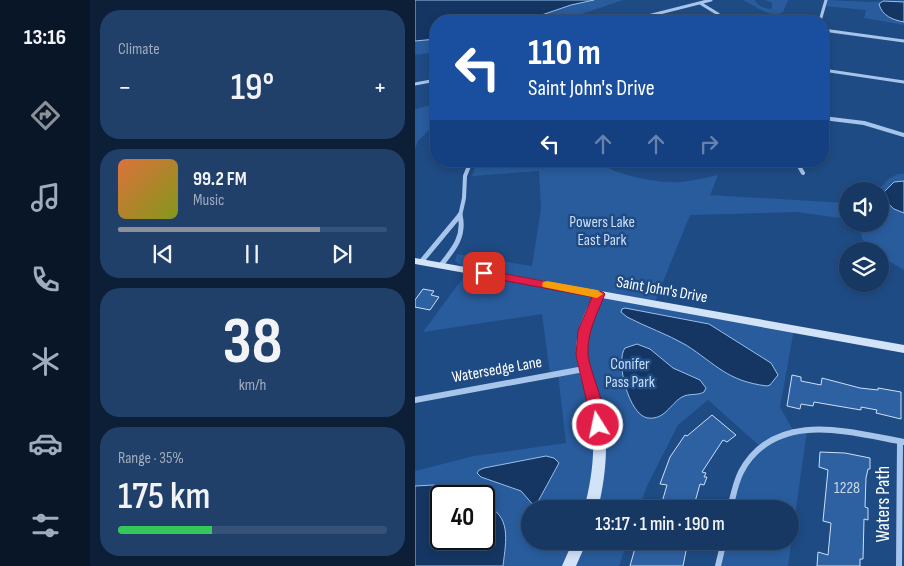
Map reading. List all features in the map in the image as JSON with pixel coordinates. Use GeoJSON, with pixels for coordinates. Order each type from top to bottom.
{"type":"FeatureCollection","features":[{"type":"Feature","properties":{"kind":"street"},"geometry":{"type":"LineString","coordinates":[[652,15],[711,0]]}},
{"type":"Feature","properties":{"kind":"street"},"geometry":{"type":"LineString","coordinates":[[822,15],[826,0]]}},
{"type":"Feature","properties":{"kind":"street"},"geometry":{"type":"LineString","coordinates":[[699,3],[720,15]]}},
{"type":"Feature","properties":{"kind":"street"},"geometry":{"type":"LineString","coordinates":[[829,31],[904,41]]}},
{"type":"Feature","properties":{"kind":"street"},"geometry":{"type":"LineString","coordinates":[[829,71],[904,82]]}},
{"type":"Feature","properties":{"kind":"street"},"geometry":{"type":"LineString","coordinates":[[415,84],[430,81]]}},
{"type":"Feature","properties":{"kind":"street"},"geometry":{"type":"LineString","coordinates":[[829,119],[864,123],[904,135]]}},
{"type":"Feature","properties":{"kind":"street"},"geometry":{"type":"LineString","coordinates":[[441,265],[459,239],[463,226],[460,214],[468,167]]}},
{"type":"Feature","properties":{"kind":"street"},"geometry":{"type":"LineString","coordinates":[[800,167],[803,173]]}},
{"type":"Feature","properties":{"kind":"street"},"geometry":{"type":"LineString","coordinates":[[418,261],[460,214]]}},
{"type":"Feature","properties":{"kind":"street","name":"Saint John's Drive"},"geometry":{"type":"LineString","coordinates":[[418,261],[904,349]]}},
{"type":"Feature","properties":{"kind":"street"},"geometry":{"type":"LineString","coordinates":[[593,500],[599,468],[600,444],[595,406],[584,369],[582,355],[584,331],[599,294]]}},
{"type":"Feature","properties":{"kind":"street","name":"Watersedge Lane"},"geometry":{"type":"LineString","coordinates":[[415,400],[584,369]]}},
{"type":"Feature","properties":{"kind":"street"},"geometry":{"type":"LineString","coordinates":[[732,500],[736,483],[743,468],[759,450],[782,436],[799,431],[825,428],[902,442]]}},
{"type":"Feature","properties":{"kind":"street","name":"Waters Path"},"geometry":{"type":"LineString","coordinates":[[899,566],[902,442]]}},
{"type":"Feature","properties":{"kind":"street"},"geometry":{"type":"LineString","coordinates":[[569,566],[576,550]]}},
{"type":"Feature","properties":{"kind":"street"},"geometry":{"type":"LineString","coordinates":[[718,566],[721,550]]}},
{"type":"Feature","properties":{"kind":"green space"},"geometry":{"type":"Polygon","coordinates":[[[415,0],[623,0],[579,15],[430,15],[430,53],[415,55],[415,0]]]}},
{"type":"Feature","properties":{"kind":"green space"},"geometry":{"type":"Polygon","coordinates":[[[743,0],[755,0],[757,4],[772,9],[772,3],[765,0],[788,0],[783,12],[773,14],[743,0]]]}},
{"type":"Feature","properties":{"kind":"green space"},"geometry":{"type":"Polygon","coordinates":[[[826,0],[870,2],[904,0],[904,25],[864,18],[866,10],[824,6],[826,0]]]}},
{"type":"Feature","properties":{"kind":"green space"},"geometry":{"type":"Polygon","coordinates":[[[430,105],[430,129],[418,141],[415,149],[415,109],[430,105]]]}},
{"type":"Feature","properties":{"kind":"green space","name":"Conifer Pass Park"},"geometry":{"type":"Polygon","coordinates":[[[475,167],[607,167],[625,174],[661,182],[685,182],[718,175],[710,195],[839,203],[839,218],[797,212],[690,215],[654,304],[794,329],[780,407],[794,432],[807,430],[797,500],[732,500],[736,483],[762,448],[708,400],[678,425],[647,486],[642,500],[521,500],[521,550],[625,550],[619,566],[415,566],[415,471],[474,456],[566,443],[558,374],[550,374],[542,314],[423,332],[468,271],[455,261],[457,254],[532,266],[541,209],[539,171],[472,176],[475,167]]]}},
{"type":"Feature","properties":{"kind":"green space"},"geometry":{"type":"Polygon","coordinates":[[[898,174],[904,174],[904,270],[889,261],[889,242],[865,242],[862,239],[861,232],[889,232],[889,182],[886,182],[898,174]]]}},
{"type":"Feature","properties":{"kind":"green space","name":"Conifer Pass Park"},"geometry":{"type":"Polygon","coordinates":[[[722,550],[790,550],[788,566],[718,566],[722,550]]]}},
{"type":"Feature","properties":{"kind":"shaded area"},"geometry":{"type":"Polygon","coordinates":[[[415,0],[594,0],[571,5],[542,15],[430,15],[430,40],[415,41],[415,0]]]}},
{"type":"Feature","properties":{"kind":"shaded area"},"geometry":{"type":"Polygon","coordinates":[[[883,1],[904,2],[904,22],[892,19],[883,12],[879,4],[883,1]]]}},
{"type":"Feature","properties":{"kind":"shaded area"},"geometry":{"type":"Polygon","coordinates":[[[904,181],[904,213],[889,204],[889,187],[894,182],[904,181]]]}},
{"type":"Feature","properties":{"kind":"shaded area"},"geometry":{"type":"Polygon","coordinates":[[[625,308],[709,324],[771,363],[778,375],[767,386],[753,384],[732,376],[686,345],[627,317],[621,312],[625,308]]]}},
{"type":"Feature","properties":{"kind":"shaded area"},"geometry":{"type":"Polygon","coordinates":[[[637,344],[650,349],[673,368],[700,380],[706,388],[704,392],[682,397],[659,417],[648,418],[641,415],[630,398],[623,375],[622,364],[622,355],[625,348],[637,344]]]}},
{"type":"Feature","properties":{"kind":"shaded area"},"geometry":{"type":"Polygon","coordinates":[[[546,456],[554,458],[559,463],[539,500],[529,500],[521,491],[481,477],[477,473],[484,468],[546,456]]]}},
{"type":"Feature","properties":{"kind":"shaded area"},"geometry":{"type":"Polygon","coordinates":[[[430,485],[430,550],[495,550],[495,511],[503,522],[505,530],[503,566],[415,566],[415,486],[430,485]]]}},
{"type":"Feature","properties":{"kind":"building"},"geometry":{"type":"Polygon","coordinates":[[[423,289],[434,291],[431,295],[439,297],[430,310],[415,307],[415,300],[423,289]]]}},
{"type":"Feature","properties":{"kind":"building"},"geometry":{"type":"Polygon","coordinates":[[[792,375],[801,377],[801,381],[821,385],[822,378],[860,388],[878,390],[878,388],[901,392],[901,419],[876,413],[877,410],[861,407],[861,410],[814,402],[813,406],[801,404],[800,409],[787,406],[792,375]]]}},
{"type":"Feature","properties":{"kind":"building"},"geometry":{"type":"Polygon","coordinates":[[[712,415],[736,435],[727,442],[723,440],[702,472],[706,473],[704,477],[707,477],[704,485],[700,484],[696,500],[663,500],[667,485],[660,484],[670,457],[685,435],[687,436],[712,415]]]}},
{"type":"Feature","properties":{"kind":"building"},"geometry":{"type":"Polygon","coordinates":[[[820,452],[845,453],[870,458],[870,469],[868,469],[866,478],[865,507],[868,508],[868,520],[864,519],[863,559],[860,559],[860,566],[817,566],[818,552],[828,555],[831,523],[823,521],[828,470],[819,467],[820,452]]]}},
{"type":"Feature","properties":{"kind":"building"},"geometry":{"type":"Polygon","coordinates":[[[634,550],[686,550],[683,566],[630,566],[634,550]]]}},
{"type":"Feature","properties":{"kind":"slow traffic"},"geometry":{"type":"LineString","coordinates":[[547,285],[597,294]]}},
{"type":"Feature","properties":{"kind":"route"},"geometry":{"type":"LineString","coordinates":[[484,273],[599,294],[588,318],[582,342],[584,369],[595,406],[598,425]]}},
{"type":"Feature","properties":{"kind":"park label","name":"Powers Lake East Park"},"geometry":{"type":"Point","coordinates":[602,231]}}]}
